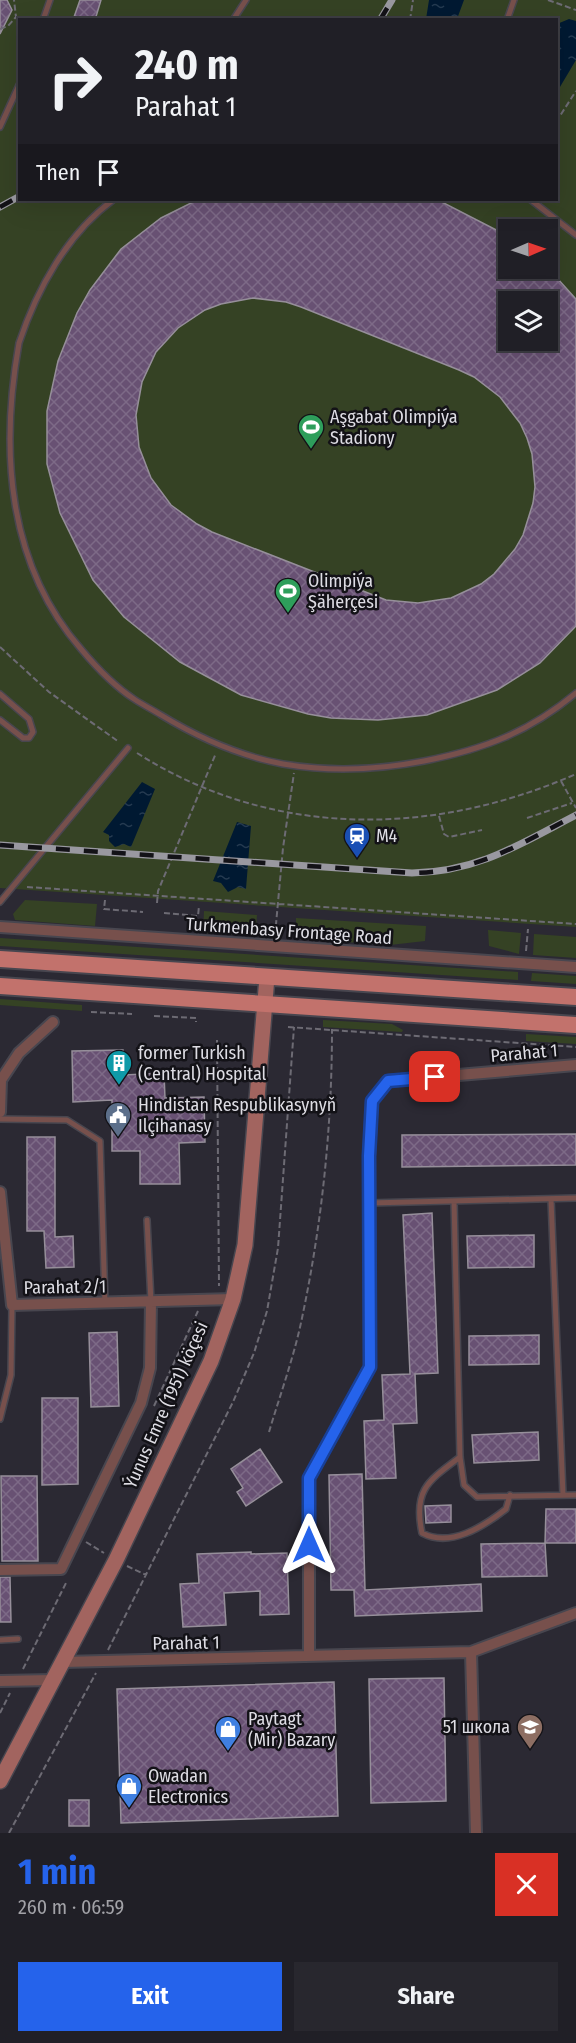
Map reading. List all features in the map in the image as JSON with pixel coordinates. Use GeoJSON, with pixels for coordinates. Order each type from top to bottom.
{"type":"FeatureCollection","features":[{"type":"Feature","properties":{"kind":"main road"},"geometry":{"type":"LineString","coordinates":[[0,959],[576,997]]}},
{"type":"Feature","properties":{"kind":"main road"},"geometry":{"type":"LineString","coordinates":[[0,986],[576,1025]]}},
{"type":"Feature","properties":{"kind":"street","name":"Turkmenbasy Frontage Road"},"geometry":{"type":"LineString","coordinates":[[0,927],[576,967]]}},
{"type":"Feature","properties":{"kind":"street","name":"Ýunus Emre (1951) köçesi"},"geometry":{"type":"LineString","coordinates":[[0,1781],[63,1662],[211,1361],[226,1299],[245,1245],[267,977]]}},
{"type":"Feature","properties":{"kind":"street"},"geometry":{"type":"LineString","coordinates":[[0,1112],[1,1080],[19,1053],[53,1022]]}},
{"type":"Feature","properties":{"kind":"street","name":"Parahat 1"},"geometry":{"type":"LineString","coordinates":[[309,1656],[309,1478],[370,1367],[369,1203],[372,1101],[388,1081],[576,1065]]}},
{"type":"Feature","properties":{"kind":"street","name":"Parahat 2/1"},"geometry":{"type":"LineString","coordinates":[[0,1192],[12,1305],[226,1299]]}},
{"type":"Feature","properties":{"kind":"street"},"geometry":{"type":"LineString","coordinates":[[0,1570],[62,1569],[141,1403],[150,1368],[150,1302]]}},
{"type":"Feature","properties":{"kind":"street","name":"Parahat 1"},"geometry":{"type":"LineString","coordinates":[[63,1662],[471,1652],[576,1613]]}},
{"type":"Feature","properties":{"kind":"street"},"geometry":{"type":"LineString","coordinates":[[471,1652],[476,1833]]}},
{"type":"Feature","properties":{"kind":"street"},"geometry":{"type":"LineString","coordinates":[[0,1681],[53,1680]]}},
{"type":"Feature","properties":{"kind":"lane"},"geometry":{"type":"LineString","coordinates":[[44,18],[50,0]]}},
{"type":"Feature","properties":{"kind":"lane"},"geometry":{"type":"LineString","coordinates":[[234,18],[246,0]]}},
{"type":"Feature","properties":{"kind":"lane"},"geometry":{"type":"LineString","coordinates":[[508,18],[514,0]]}},
{"type":"Feature","properties":{"kind":"lane"},"geometry":{"type":"LineString","coordinates":[[0,127],[18,87]]}},
{"type":"Feature","properties":{"kind":"lane"},"geometry":{"type":"LineString","coordinates":[[2,437],[11,373],[35,303],[58,262],[79,232],[98,211],[112,201]]}},
{"type":"Feature","properties":{"kind":"lane"},"geometry":{"type":"LineString","coordinates":[[532,201],[576,235]]}},
{"type":"Feature","properties":{"kind":"lane"},"geometry":{"type":"LineString","coordinates":[[7,501],[30,570],[57,619],[80,648],[134,699],[177,725],[220,745],[254,757],[295,766],[336,770],[391,767],[476,749],[532,726],[576,693]]}},
{"type":"Feature","properties":{"kind":"lane"},"geometry":{"type":"LineString","coordinates":[[0,694],[29,719],[33,732],[29,738],[23,738],[0,720]]}},
{"type":"Feature","properties":{"kind":"lane"},"geometry":{"type":"LineString","coordinates":[[0,902],[128,748]]}},
{"type":"Feature","properties":{"kind":"lane"},"geometry":{"type":"LineString","coordinates":[[0,1119],[67,1120],[100,1141],[105,1303]]}},
{"type":"Feature","properties":{"kind":"lane"},"geometry":{"type":"LineString","coordinates":[[551,1198],[562,1495]]}},
{"type":"Feature","properties":{"kind":"lane"},"geometry":{"type":"LineString","coordinates":[[369,1203],[576,1198]]}},
{"type":"Feature","properties":{"kind":"lane"},"geometry":{"type":"LineString","coordinates":[[454,1201],[460,1457],[464,1485],[470,1493],[477,1497],[576,1495]]}},
{"type":"Feature","properties":{"kind":"lane"},"geometry":{"type":"LineString","coordinates":[[147,1220],[150,1302]]}},
{"type":"Feature","properties":{"kind":"lane"},"geometry":{"type":"LineString","coordinates":[[0,1419],[11,1375],[12,1305]]}},
{"type":"Feature","properties":{"kind":"lane"},"geometry":{"type":"LineString","coordinates":[[460,1457],[432,1478],[421,1492],[418,1511],[422,1533],[444,1540],[476,1528],[506,1509],[510,1495]]}},
{"type":"Feature","properties":{"kind":"lane"},"geometry":{"type":"LineString","coordinates":[[0,1640],[18,1639]]}},
{"type":"Feature","properties":{"kind":"path"},"geometry":{"type":"LineString","coordinates":[[0,29],[12,23],[16,17],[14,0]]}},
{"type":"Feature","properties":{"kind":"path"},"geometry":{"type":"LineString","coordinates":[[410,18],[413,0]]}},
{"type":"Feature","properties":{"kind":"path"},"geometry":{"type":"LineString","coordinates":[[548,0],[576,10]]}},
{"type":"Feature","properties":{"kind":"path"},"geometry":{"type":"LineString","coordinates":[[558,119],[576,91]]}},
{"type":"Feature","properties":{"kind":"path"},"geometry":{"type":"LineString","coordinates":[[0,647],[56,697],[165,771],[202,787],[273,809],[347,819],[415,819],[512,800],[576,774]]}},
{"type":"Feature","properties":{"kind":"path"},"geometry":{"type":"LineString","coordinates":[[157,903],[158,895],[220,745]]}},
{"type":"Feature","properties":{"kind":"path"},"geometry":{"type":"LineString","coordinates":[[274,946],[295,766]]}},
{"type":"Feature","properties":{"kind":"path"},"geometry":{"type":"LineString","coordinates":[[561,781],[576,808]]}},
{"type":"Feature","properties":{"kind":"path"},"geometry":{"type":"LineString","coordinates":[[527,818],[572,803]]}},
{"type":"Feature","properties":{"kind":"path"},"geometry":{"type":"LineString","coordinates":[[439,816],[444,834],[449,837],[482,830]]}},
{"type":"Feature","properties":{"kind":"path"},"geometry":{"type":"LineString","coordinates":[[14,886],[576,924]]}},
{"type":"Feature","properties":{"kind":"path"},"geometry":{"type":"LineString","coordinates":[[105,900],[104,909],[143,912]]}},
{"type":"Feature","properties":{"kind":"path"},"geometry":{"type":"LineString","coordinates":[[164,913],[198,916],[199,906]]}},
{"type":"Feature","properties":{"kind":"path"},"geometry":{"type":"LineString","coordinates":[[91,1012],[132,1014]]}},
{"type":"Feature","properties":{"kind":"path"},"geometry":{"type":"LineString","coordinates":[[154,1016],[196,1018],[196,1022]]}},
{"type":"Feature","properties":{"kind":"path"},"geometry":{"type":"LineString","coordinates":[[288,1027],[576,1047]]}},
{"type":"Feature","properties":{"kind":"path"},"geometry":{"type":"LineString","coordinates":[[269,1432],[302,1321],[322,1212],[332,1097],[332,1029]]}},
{"type":"Feature","properties":{"kind":"path"},"geometry":{"type":"LineString","coordinates":[[218,1040],[226,1299]]}},
{"type":"Feature","properties":{"kind":"green space","name":"Olimpiýa Şäherçesi"},"geometry":{"type":"Polygon","coordinates":[[[0,0],[576,0],[576,927],[0,888],[0,0]]]}},
{"type":"Feature","properties":{"kind":"green space"},"geometry":{"type":"Polygon","coordinates":[[[25,900],[97,904],[95,926],[15,920],[13,914],[25,900]]]}},
{"type":"Feature","properties":{"kind":"green space"},"geometry":{"type":"Polygon","coordinates":[[[204,911],[257,915],[256,928],[246,935],[203,933],[204,911]]]}},
{"type":"Feature","properties":{"kind":"green space"},"geometry":{"type":"Polygon","coordinates":[[[296,918],[426,926],[425,941],[390,945],[302,939],[296,934],[296,918]]]}},
{"type":"Feature","properties":{"kind":"green space"},"geometry":{"type":"Polygon","coordinates":[[[488,930],[521,933],[519,954],[489,946],[488,930]]]}},
{"type":"Feature","properties":{"kind":"green space"},"geometry":{"type":"Polygon","coordinates":[[[534,934],[576,937],[576,958],[533,955],[534,934]]]}},
{"type":"Feature","properties":{"kind":"green space"},"geometry":{"type":"Polygon","coordinates":[[[0,938],[518,972],[518,980],[0,946],[0,938]]]}},
{"type":"Feature","properties":{"kind":"green space"},"geometry":{"type":"Polygon","coordinates":[[[532,973],[576,976],[576,984],[531,981],[532,973]]]}},
{"type":"Feature","properties":{"kind":"green space"},"geometry":{"type":"Polygon","coordinates":[[[0,999],[82,1005],[82,1011],[0,1005],[0,999]]]}},
{"type":"Feature","properties":{"kind":"green space"},"geometry":{"type":"Polygon","coordinates":[[[323,1020],[392,1024],[403,1030],[402,1032],[323,1027],[323,1020]]]}},
{"type":"Feature","properties":{"kind":"green space"},"geometry":{"type":"Polygon","coordinates":[[[526,1034],[576,1037],[576,1044],[526,1041],[526,1034]]]}},
{"type":"Feature","properties":{"kind":"water"},"geometry":{"type":"Polygon","coordinates":[[[429,0],[464,0],[457,18],[426,18],[429,0]]]}},
{"type":"Feature","properties":{"kind":"water"},"geometry":{"type":"Polygon","coordinates":[[[569,19],[576,21],[576,60],[558,90],[558,24],[569,19]]]}},
{"type":"Feature","properties":{"kind":"water"},"geometry":{"type":"Polygon","coordinates":[[[142,782],[155,789],[131,847],[124,844],[115,847],[109,841],[109,835],[103,832],[142,782]]]}},
{"type":"Feature","properties":{"kind":"water"},"geometry":{"type":"Polygon","coordinates":[[[237,822],[251,826],[246,889],[238,887],[228,892],[221,883],[213,881],[237,822]]]}},
{"type":"Feature","properties":{"kind":"building"},"geometry":{"type":"Polygon","coordinates":[[[0,0],[7,0],[12,10],[0,34],[0,0]]]}},
{"type":"Feature","properties":{"kind":"building"},"geometry":{"type":"Polygon","coordinates":[[[80,0],[101,0],[96,18],[74,18],[80,0]]]}},
{"type":"Feature","properties":{"kind":"building","name":"Aşgabat Olimpiýa Stadiony"},"geometry":{"type":"Polygon","coordinates":[[[195,201],[440,201],[498,231],[498,279],[558,279],[576,299],[576,626],[540,663],[497,690],[427,715],[378,720],[331,718],[308,714],[241,695],[180,662],[124,617],[93,580],[60,513],[47,464],[47,411],[58,361],[77,313],[90,290],[121,249],[161,218],[195,201]],[[253,298],[221,304],[205,310],[178,328],[156,352],[142,382],[136,415],[139,447],[151,478],[171,505],[212,532],[386,600],[418,603],[451,598],[481,584],[494,574],[515,549],[523,535],[533,503],[535,487],[532,454],[520,423],[500,397],[474,377],[286,302],[253,298]]]}},
{"type":"Feature","properties":{"kind":"building","name":"former Turkish (Central) Hospital"},"geometry":{"type":"Polygon","coordinates":[[[123,1050],[124,1075],[164,1073],[165,1098],[204,1097],[205,1142],[179,1143],[180,1184],[140,1184],[140,1151],[112,1151],[112,1100],[73,1102],[72,1051],[123,1050]]]}},
{"type":"Feature","properties":{"kind":"building"},"geometry":{"type":"Polygon","coordinates":[[[576,1134],[576,1165],[402,1167],[402,1135],[576,1134]]]}},
{"type":"Feature","properties":{"kind":"building"},"geometry":{"type":"Polygon","coordinates":[[[27,1137],[55,1137],[55,1237],[73,1236],[74,1267],[46,1268],[44,1231],[27,1231],[27,1137]]]}},
{"type":"Feature","properties":{"kind":"building"},"geometry":{"type":"Polygon","coordinates":[[[432,1213],[438,1373],[415,1374],[417,1423],[393,1424],[396,1478],[366,1479],[364,1421],[384,1420],[382,1375],[410,1374],[403,1215],[432,1213]]]}},
{"type":"Feature","properties":{"kind":"building"},"geometry":{"type":"Polygon","coordinates":[[[534,1235],[534,1267],[468,1268],[467,1236],[534,1235]]]}},
{"type":"Feature","properties":{"kind":"building"},"geometry":{"type":"Polygon","coordinates":[[[117,1332],[119,1406],[91,1407],[89,1333],[117,1332]]]}},
{"type":"Feature","properties":{"kind":"building"},"geometry":{"type":"Polygon","coordinates":[[[539,1335],[539,1364],[469,1365],[469,1336],[539,1335]]]}},
{"type":"Feature","properties":{"kind":"building"},"geometry":{"type":"Polygon","coordinates":[[[42,1398],[78,1398],[78,1484],[42,1485],[42,1398]]]}},
{"type":"Feature","properties":{"kind":"building"},"geometry":{"type":"Polygon","coordinates":[[[538,1432],[539,1460],[474,1463],[472,1435],[538,1432]]]}},
{"type":"Feature","properties":{"kind":"building"},"geometry":{"type":"Polygon","coordinates":[[[260,1449],[282,1482],[246,1506],[237,1492],[243,1488],[231,1469],[260,1449]]]}},
{"type":"Feature","properties":{"kind":"building"},"geometry":{"type":"Polygon","coordinates":[[[362,1474],[365,1590],[481,1584],[482,1611],[355,1616],[354,1590],[331,1590],[329,1475],[362,1474]]]}},
{"type":"Feature","properties":{"kind":"building"},"geometry":{"type":"Polygon","coordinates":[[[1,1476],[37,1476],[38,1561],[2,1561],[1,1476]]]}},
{"type":"Feature","properties":{"kind":"building"},"geometry":{"type":"Polygon","coordinates":[[[451,1505],[451,1522],[426,1523],[425,1506],[451,1505]]]}},
{"type":"Feature","properties":{"kind":"building"},"geometry":{"type":"Polygon","coordinates":[[[546,1509],[576,1509],[576,1543],[545,1543],[546,1509]]]}},
{"type":"Feature","properties":{"kind":"building"},"geometry":{"type":"Polygon","coordinates":[[[545,1543],[547,1576],[482,1577],[481,1544],[545,1543]]]}},
{"type":"Feature","properties":{"kind":"building"},"geometry":{"type":"Polygon","coordinates":[[[251,1552],[251,1554],[287,1553],[289,1614],[260,1615],[260,1591],[224,1593],[226,1625],[183,1627],[180,1584],[199,1583],[197,1554],[251,1552]]]}},
{"type":"Feature","properties":{"kind":"building"},"geometry":{"type":"Polygon","coordinates":[[[0,1577],[10,1577],[11,1622],[0,1622],[0,1577]]]}},
{"type":"Feature","properties":{"kind":"building"},"geometry":{"type":"Polygon","coordinates":[[[444,1678],[446,1801],[371,1803],[369,1679],[444,1678]]]}},
{"type":"Feature","properties":{"kind":"building","name":"Paytagt (Mir) Bazary"},"geometry":{"type":"Polygon","coordinates":[[[334,1682],[338,1816],[121,1823],[117,1689],[334,1682]]]}},
{"type":"Feature","properties":{"kind":"building"},"geometry":{"type":"Polygon","coordinates":[[[69,1800],[89,1800],[89,1826],[69,1826],[69,1800]]]}},
{"type":"Feature","properties":{"kind":"railway"},"geometry":{"type":"LineString","coordinates":[[381,18],[392,0]]}},
{"type":"Feature","properties":{"kind":"railway"},"geometry":{"type":"LineString","coordinates":[[0,207],[18,197]]}},
{"type":"Feature","properties":{"kind":"railway"},"geometry":{"type":"LineString","coordinates":[[0,845],[412,873],[458,868],[478,862],[517,846],[576,815]]}},
{"type":"Feature","properties":{"kind":"place","name":"Aşgabat Olimpiýa Stadiony"},"geometry":{"type":"Point","coordinates":[311,450]}},
{"type":"Feature","properties":{"kind":"place","name":"Olimpiýa Şäherçesi"},"geometry":{"type":"Point","coordinates":[288,614]}},
{"type":"Feature","properties":{"kind":"place","name":"M4"},"geometry":{"type":"Point","coordinates":[357,859]}},
{"type":"Feature","properties":{"kind":"place","name":"former Turkish (Central) Hospital"},"geometry":{"type":"Point","coordinates":[119,1086]}},
{"type":"Feature","properties":{"kind":"place","name":"Hindistan Respublikasynyň Ilçihanasy"},"geometry":{"type":"Point","coordinates":[118,1138]}},
{"type":"Feature","properties":{"kind":"place","name":"51 школа"},"geometry":{"type":"Point","coordinates":[530,1750]}},
{"type":"Feature","properties":{"kind":"place","name":"Paytagt (Mir) Bazary"},"geometry":{"type":"Point","coordinates":[228,1752]}},
{"type":"Feature","properties":{"kind":"place","name":"Owadan Electronics"},"geometry":{"type":"Point","coordinates":[129,1809]}},
{"type":"Feature","properties":{"kind":"route"},"geometry":{"type":"LineString","coordinates":[[309,1545],[309,1478],[370,1367],[369,1156],[372,1101],[388,1081],[435,1077]]}}]}
